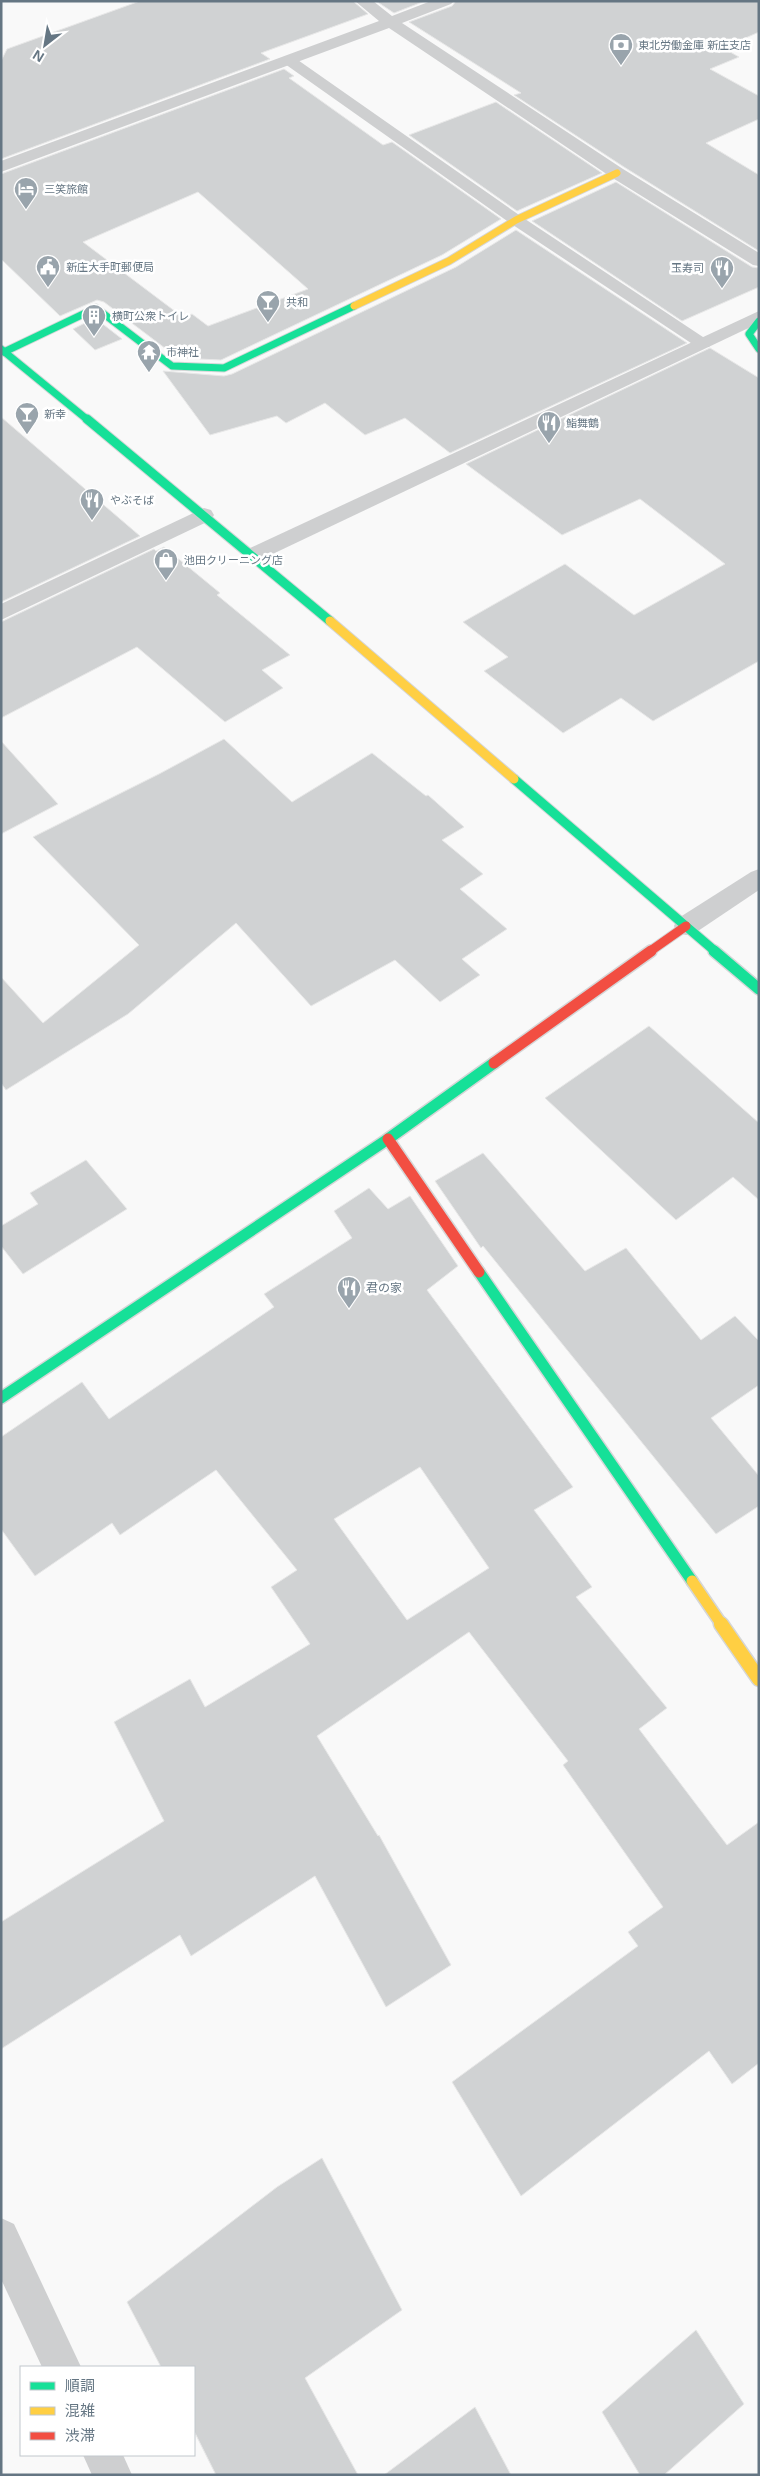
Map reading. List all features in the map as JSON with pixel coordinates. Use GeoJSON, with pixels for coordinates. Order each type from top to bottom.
{"type":"FeatureCollection","features":[{"type":"Feature","properties":{"kind":"street"},"geometry":{"type":"LineString","coordinates":[[363,1],[391,22],[617,172],[759,261]]}},
{"type":"Feature","properties":{"kind":"street"},"geometry":{"type":"LineString","coordinates":[[1,167],[290,61],[446,1]]}},
{"type":"Feature","properties":{"kind":"street"},"geometry":{"type":"LineString","coordinates":[[617,172],[516,220],[449,261],[224,368],[172,366],[96,308],[3,350],[253,555],[759,989]]}},
{"type":"Feature","properties":{"kind":"street"},"geometry":{"type":"LineString","coordinates":[[253,555],[759,316]]}},
{"type":"Feature","properties":{"kind":"street"},"geometry":{"type":"LineString","coordinates":[[759,321],[749,334],[759,349]]}},
{"type":"Feature","properties":{"kind":"street"},"geometry":{"type":"LineString","coordinates":[[1,613],[204,515]]}},
{"type":"Feature","properties":{"kind":"street"},"geometry":{"type":"LineString","coordinates":[[1,1398],[388,1139],[686,926],[759,878]]}},
{"type":"Feature","properties":{"kind":"street"},"geometry":{"type":"LineString","coordinates":[[388,1139],[759,1679]]}},
{"type":"Feature","properties":{"kind":"street"},"geometry":{"type":"LineString","coordinates":[[1,2237],[62,2366]]}},
{"type":"Feature","properties":{"kind":"street"},"geometry":{"type":"LineString","coordinates":[[103,2456],[112,2475]]}},
{"type":"Feature","properties":{"kind":"lane"},"geometry":{"type":"LineString","coordinates":[[290,61],[516,220],[703,343]]}},
{"type":"Feature","properties":{"kind":"building"},"geometry":{"type":"Polygon","coordinates":[[[140,1],[353,1],[368,14],[261,53],[270,59],[1,159],[1,61],[7,49],[140,1]]]}},
{"type":"Feature","properties":{"kind":"building"},"geometry":{"type":"Polygon","coordinates":[[[376,1],[425,1],[394,13],[376,1]]]}},
{"type":"Feature","properties":{"kind":"building"},"geometry":{"type":"Polygon","coordinates":[[[456,1],[759,1],[759,32],[723,48],[739,57],[710,69],[759,96],[759,119],[706,143],[759,175],[759,251],[624,167],[514,95],[521,93],[409,22],[452,6],[456,1]]]}},
{"type":"Feature","properties":{"kind":"building"},"geometry":{"type":"Polygon","coordinates":[[[284,69],[294,76],[289,78],[383,145],[392,142],[501,219],[442,255],[221,360],[178,358],[104,302],[97,300],[60,316],[1,259],[1,174],[284,69]],[[198,192],[83,242],[184,318],[192,314],[208,326],[308,289],[198,192]]]}},
{"type":"Feature","properties":{"kind":"building"},"geometry":{"type":"Polygon","coordinates":[[[496,102],[602,173],[517,211],[409,135],[496,102]]]}},
{"type":"Feature","properties":{"kind":"building"},"geometry":{"type":"Polygon","coordinates":[[[616,182],[752,267],[759,268],[759,287],[682,321],[532,221],[616,182]]]}},
{"type":"Feature","properties":{"kind":"building"},"geometry":{"type":"Polygon","coordinates":[[[516,230],[687,343],[450,453],[405,418],[365,435],[325,403],[286,423],[277,416],[210,435],[163,371],[224,376],[232,374],[456,267],[516,230]]]}},
{"type":"Feature","properties":{"kind":"building"},"geometry":{"type":"Polygon","coordinates":[[[95,318],[122,339],[95,350],[73,329],[95,318]]]}},
{"type":"Feature","properties":{"kind":"building"},"geometry":{"type":"Polygon","coordinates":[[[710,348],[759,378],[759,661],[653,721],[621,698],[563,733],[484,671],[508,657],[463,622],[565,564],[634,615],[725,564],[640,499],[562,535],[466,464],[710,348]]]}},
{"type":"Feature","properties":{"kind":"building"},"geometry":{"type":"Polygon","coordinates":[[[1,417],[140,536],[1,602],[1,417]]]}},
{"type":"Feature","properties":{"kind":"building"},"geometry":{"type":"Polygon","coordinates":[[[164,547],[220,593],[217,595],[290,655],[262,670],[283,688],[225,722],[137,647],[1,718],[1,622],[154,549],[156,551],[164,547]]]}},
{"type":"Feature","properties":{"kind":"building"},"geometry":{"type":"Polygon","coordinates":[[[224,739],[292,802],[372,753],[426,796],[428,795],[464,827],[442,840],[483,874],[460,889],[507,929],[462,959],[480,975],[440,1002],[395,960],[311,1006],[236,923],[128,1014],[6,1090],[1,1083],[1,977],[43,1023],[139,945],[33,837],[224,739]]]}},
{"type":"Feature","properties":{"kind":"building"},"geometry":{"type":"Polygon","coordinates":[[[1,741],[58,804],[1,834],[1,741]]]}},
{"type":"Feature","properties":{"kind":"building"},"geometry":{"type":"Polygon","coordinates":[[[649,1026],[759,1123],[759,1200],[733,1177],[676,1220],[545,1098],[649,1026]]]}},
{"type":"Feature","properties":{"kind":"building"},"geometry":{"type":"Polygon","coordinates":[[[483,1153],[585,1271],[626,1248],[701,1340],[735,1316],[759,1341],[759,1385],[711,1418],[759,1476],[759,1506],[716,1534],[483,1246],[481,1248],[435,1181],[483,1153]]]}},
{"type":"Feature","properties":{"kind":"building"},"geometry":{"type":"Polygon","coordinates":[[[86,1160],[127,1209],[23,1274],[1,1246],[1,1226],[38,1204],[30,1193],[86,1160]]]}},
{"type":"Feature","properties":{"kind":"building"},"geometry":{"type":"Polygon","coordinates":[[[369,1188],[388,1209],[410,1196],[458,1266],[427,1290],[573,1487],[534,1510],[592,1587],[576,1597],[667,1708],[639,1729],[727,1845],[759,1822],[759,2063],[732,2084],[709,2051],[521,2196],[452,2082],[638,1946],[628,1932],[663,1907],[563,1765],[568,1761],[469,1632],[317,1736],[379,1835],[451,1965],[386,2007],[315,1876],[191,1956],[180,1935],[1,2049],[1,1922],[164,1821],[114,1722],[190,1679],[205,1707],[310,1644],[271,1587],[297,1570],[216,1470],[120,1535],[112,1523],[35,1576],[1,1529],[1,1437],[82,1382],[109,1419],[274,1307],[264,1294],[352,1238],[334,1211],[369,1188]],[[420,1467],[334,1519],[407,1620],[489,1568],[420,1467]]]}},
{"type":"Feature","properties":{"kind":"building"},"geometry":{"type":"Polygon","coordinates":[[[322,2158],[402,2310],[305,2378],[358,2475],[216,2475],[195,2433],[195,2366],[160,2366],[127,2302],[277,2187],[322,2158]]]}},
{"type":"Feature","properties":{"kind":"building"},"geometry":{"type":"Polygon","coordinates":[[[696,2330],[744,2404],[664,2475],[640,2475],[602,2412],[696,2330]]]}},
{"type":"Feature","properties":{"kind":"building"},"geometry":{"type":"Polygon","coordinates":[[[475,2407],[511,2475],[384,2475],[475,2407]]]}},
{"type":"Feature","properties":{"kind":"traffic: fast"},"geometry":{"type":"LineString","coordinates":[[4,352],[96,308],[172,366],[224,368],[354,306]]}},
{"type":"Feature","properties":{"kind":"traffic: fast"},"geometry":{"type":"LineString","coordinates":[[759,321],[749,334],[759,349]]}},
{"type":"Feature","properties":{"kind":"traffic: fast"},"geometry":{"type":"LineString","coordinates":[[1,349],[253,555],[330,621]]}},
{"type":"Feature","properties":{"kind":"traffic: fast"},"geometry":{"type":"LineString","coordinates":[[514,779],[759,989]]}},
{"type":"Feature","properties":{"kind":"traffic: fast"},"geometry":{"type":"LineString","coordinates":[[1,1398],[388,1139],[494,1063]]}},
{"type":"Feature","properties":{"kind":"traffic: fast"},"geometry":{"type":"LineString","coordinates":[[479,1272],[692,1581]]}},
{"type":"Feature","properties":{"kind":"traffic: slow"},"geometry":{"type":"LineString","coordinates":[[354,306],[449,261],[516,220],[617,173]]}},
{"type":"Feature","properties":{"kind":"traffic: slow"},"geometry":{"type":"LineString","coordinates":[[330,621],[514,779]]}},
{"type":"Feature","properties":{"kind":"traffic: slow"},"geometry":{"type":"LineString","coordinates":[[692,1581],[759,1679]]}},
{"type":"Feature","properties":{"kind":"traffic: jam"},"geometry":{"type":"LineString","coordinates":[[494,1063],[686,926]]}},
{"type":"Feature","properties":{"kind":"traffic: jam"},"geometry":{"type":"LineString","coordinates":[[388,1139],[479,1272]]}},
{"type":"Feature","properties":{"kind":"place","name":"東北労働金庫 新庄支店"},"geometry":{"type":"Point","coordinates":[621,66]}},
{"type":"Feature","properties":{"kind":"place","name":"三笑旅館"},"geometry":{"type":"Point","coordinates":[26,210]}},
{"type":"Feature","properties":{"kind":"place","name":"新庄大手町郵便局"},"geometry":{"type":"Point","coordinates":[48,288]}},
{"type":"Feature","properties":{"kind":"place","name":"玉寿司"},"geometry":{"type":"Point","coordinates":[722,289]}},
{"type":"Feature","properties":{"kind":"place","name":"共和"},"geometry":{"type":"Point","coordinates":[268,323]}},
{"type":"Feature","properties":{"kind":"place","name":"横町公衆トイレ"},"geometry":{"type":"Point","coordinates":[94,337]}},
{"type":"Feature","properties":{"kind":"place","name":"市神社"},"geometry":{"type":"Point","coordinates":[149,373]}},
{"type":"Feature","properties":{"kind":"place","name":"新幸"},"geometry":{"type":"Point","coordinates":[27,435]}},
{"type":"Feature","properties":{"kind":"place","name":"鮨舞鶴"},"geometry":{"type":"Point","coordinates":[549,444]}},
{"type":"Feature","properties":{"kind":"place","name":"やぶそば"},"geometry":{"type":"Point","coordinates":[92,521]}},
{"type":"Feature","properties":{"kind":"place","name":"池田クリーニング店"},"geometry":{"type":"Point","coordinates":[166,581]}},
{"type":"Feature","properties":{"kind":"place","name":"君の家"},"geometry":{"type":"Point","coordinates":[349,1309]}}]}
